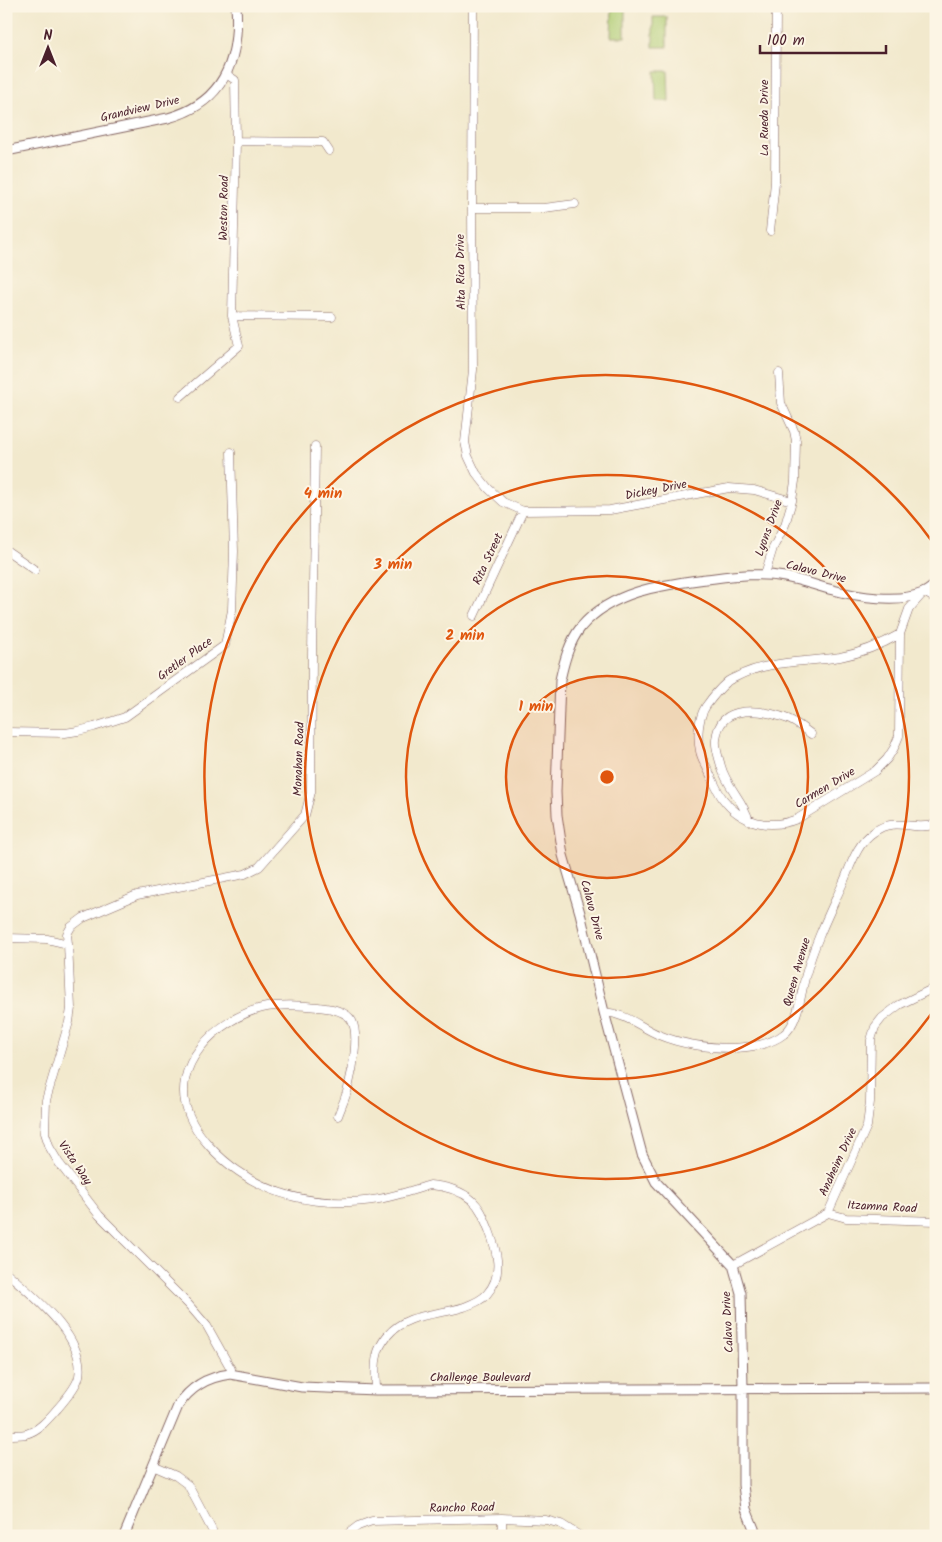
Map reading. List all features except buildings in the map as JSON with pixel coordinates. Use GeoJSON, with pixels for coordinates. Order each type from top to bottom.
{"type":"FeatureCollection","features":[{"type":"Feature","properties":{"kind":"street","name":"Grandview Drive"},"geometry":{"type":"LineString","coordinates":[[6,151],[177,116],[194,108],[222,82],[230,65],[235,46],[236,6]]}},
{"type":"Feature","properties":{"kind":"street","name":"Alta Rica Drive"},"geometry":{"type":"LineString","coordinates":[[473,6],[473,370],[465,435],[466,449],[470,463],[488,488],[503,502],[523,511]]}},
{"type":"Feature","properties":{"kind":"street","name":"La Rueda Drive"},"geometry":{"type":"LineString","coordinates":[[770,230],[775,182],[776,6]]}},
{"type":"Feature","properties":{"kind":"street","name":"Weston Road"},"geometry":{"type":"LineString","coordinates":[[180,397],[239,346],[232,316],[236,80],[226,74]]}},
{"type":"Feature","properties":{"kind":"street"},"geometry":{"type":"LineString","coordinates":[[236,141],[323,142],[329,151]]}},
{"type":"Feature","properties":{"kind":"street"},"geometry":{"type":"LineString","coordinates":[[472,208],[544,208],[576,204]]}},
{"type":"Feature","properties":{"kind":"street"},"geometry":{"type":"LineString","coordinates":[[232,316],[332,317]]}},
{"type":"Feature","properties":{"kind":"street","name":"Lyons Drive"},"geometry":{"type":"LineString","coordinates":[[765,574],[773,548],[784,525],[792,501],[795,481],[796,441],[794,431],[781,404],[779,373]]}},
{"type":"Feature","properties":{"kind":"street","name":"Monahan Road"},"geometry":{"type":"LineString","coordinates":[[68,944],[67,934],[71,927],[83,918],[137,895],[254,871],[267,859],[305,815],[311,792],[315,446]]}},
{"type":"Feature","properties":{"kind":"street","name":"Gretler Place"},"geometry":{"type":"LineString","coordinates":[[6,732],[78,731],[94,728],[125,717],[224,645],[232,610],[233,592],[234,552],[231,452]]}},
{"type":"Feature","properties":{"kind":"street","name":"Dickey Drive"},"geometry":{"type":"LineString","coordinates":[[523,511],[610,510],[728,488],[754,490],[792,501]]}},
{"type":"Feature","properties":{"kind":"street","name":"Rita Street"},"geometry":{"type":"LineString","coordinates":[[474,616],[523,511]]}},
{"type":"Feature","properties":{"kind":"street"},"geometry":{"type":"LineString","coordinates":[[6,550],[35,570]]}},
{"type":"Feature","properties":{"kind":"street","name":"Calavo Drive"},"geometry":{"type":"LineString","coordinates":[[757,1536],[749,1518],[744,1497],[741,1294],[733,1265],[656,1182],[642,1154],[580,913],[563,855],[557,815],[556,792],[560,680],[571,644],[580,628],[606,605],[622,597],[648,589],[678,583],[765,574],[787,577],[834,591],[875,598],[905,597],[924,592],[936,584]]}},
{"type":"Feature","properties":{"kind":"street"},"geometry":{"type":"LineString","coordinates":[[924,592],[936,599]]}},
{"type":"Feature","properties":{"kind":"street","name":"Carmen Drive"},"geometry":{"type":"LineString","coordinates":[[900,634],[884,643],[856,654],[770,664],[748,671],[726,682],[706,706],[698,733],[700,752],[722,798],[735,812],[749,821],[759,824],[774,825],[787,823],[875,771],[887,759],[899,736],[900,634],[909,609],[924,592]]}},
{"type":"Feature","properties":{"kind":"street"},"geometry":{"type":"LineString","coordinates":[[749,821],[748,815],[730,788],[722,768],[716,745],[717,734],[722,724],[734,713],[750,710],[790,719],[811,734]]}},
{"type":"Feature","properties":{"kind":"street","name":"Queen Avenue"},"geometry":{"type":"LineString","coordinates":[[604,1012],[617,1013],[659,1035],[691,1045],[706,1047],[734,1048],[757,1046],[770,1042],[786,1033],[796,1016],[816,941],[860,845],[874,832],[890,824],[928,827],[936,824]]}},
{"type":"Feature","properties":{"kind":"street"},"geometry":{"type":"LineString","coordinates":[[6,938],[47,939],[68,944]]}},
{"type":"Feature","properties":{"kind":"street","name":"Vista Way"},"geometry":{"type":"LineString","coordinates":[[68,944],[71,1008],[69,1022],[46,1100],[45,1133],[50,1148],[59,1163],[99,1215],[188,1304],[207,1326],[231,1369],[230,1374]]}},
{"type":"Feature","properties":{"kind":"street","name":"Anaheim Drive"},"geometry":{"type":"LineString","coordinates":[[733,1265],[828,1213],[867,1126],[870,1102],[871,1040],[875,1027],[882,1018],[895,1008],[936,986]]}},
{"type":"Feature","properties":{"kind":"street"},"geometry":{"type":"LineString","coordinates":[[338,1116],[350,1084],[355,1028],[351,1018],[345,1013],[331,1008],[280,1006],[262,1008],[242,1015],[223,1026],[207,1039],[192,1060],[185,1076],[184,1099],[189,1116],[196,1128],[210,1146],[226,1161],[249,1179],[262,1186],[304,1200],[334,1203],[379,1199],[430,1185],[438,1185],[462,1193],[473,1201],[482,1212],[497,1255],[497,1270],[487,1295],[478,1302],[456,1310],[416,1317],[400,1323],[386,1337],[376,1356],[376,1390]]}},
{"type":"Feature","properties":{"kind":"street","name":"Itzamna Road"},"geometry":{"type":"LineString","coordinates":[[828,1213],[846,1218],[936,1221]]}},
{"type":"Feature","properties":{"kind":"street"},"geometry":{"type":"LineString","coordinates":[[6,1272],[39,1300],[70,1338],[78,1357],[79,1377],[68,1397],[42,1425],[26,1434],[6,1435]]}},
{"type":"Feature","properties":{"kind":"street","name":"Challenge Boulevard"},"geometry":{"type":"LineString","coordinates":[[124,1536],[174,1414],[182,1399],[201,1383],[215,1377],[230,1374],[302,1387],[376,1390],[936,1388]]}},
{"type":"Feature","properties":{"kind":"street"},"geometry":{"type":"LineString","coordinates":[[152,1466],[176,1476],[188,1485],[212,1530]]}},
{"type":"Feature","properties":{"kind":"street"},"geometry":{"type":"LineString","coordinates":[[502,1518],[502,1536]]}},
{"type":"Feature","properties":{"kind":"street","name":"Rancho Road"},"geometry":{"type":"LineString","coordinates":[[345,1536],[358,1526],[372,1521],[502,1518],[553,1521],[568,1527],[580,1536]]}},
{"type":"Feature","properties":{"kind":"green space"},"geometry":{"type":"Polygon","coordinates":[[[612,7],[625,7],[625,37],[611,37],[612,7]]]}},
{"type":"Feature","properties":{"kind":"green space"},"geometry":{"type":"Polygon","coordinates":[[[653,17],[667,17],[667,47],[653,47],[653,17]]]}},
{"type":"Feature","properties":{"kind":"green space"},"geometry":{"type":"Polygon","coordinates":[[[655,71],[668,71],[669,101],[656,101],[655,71]]]}}]}
